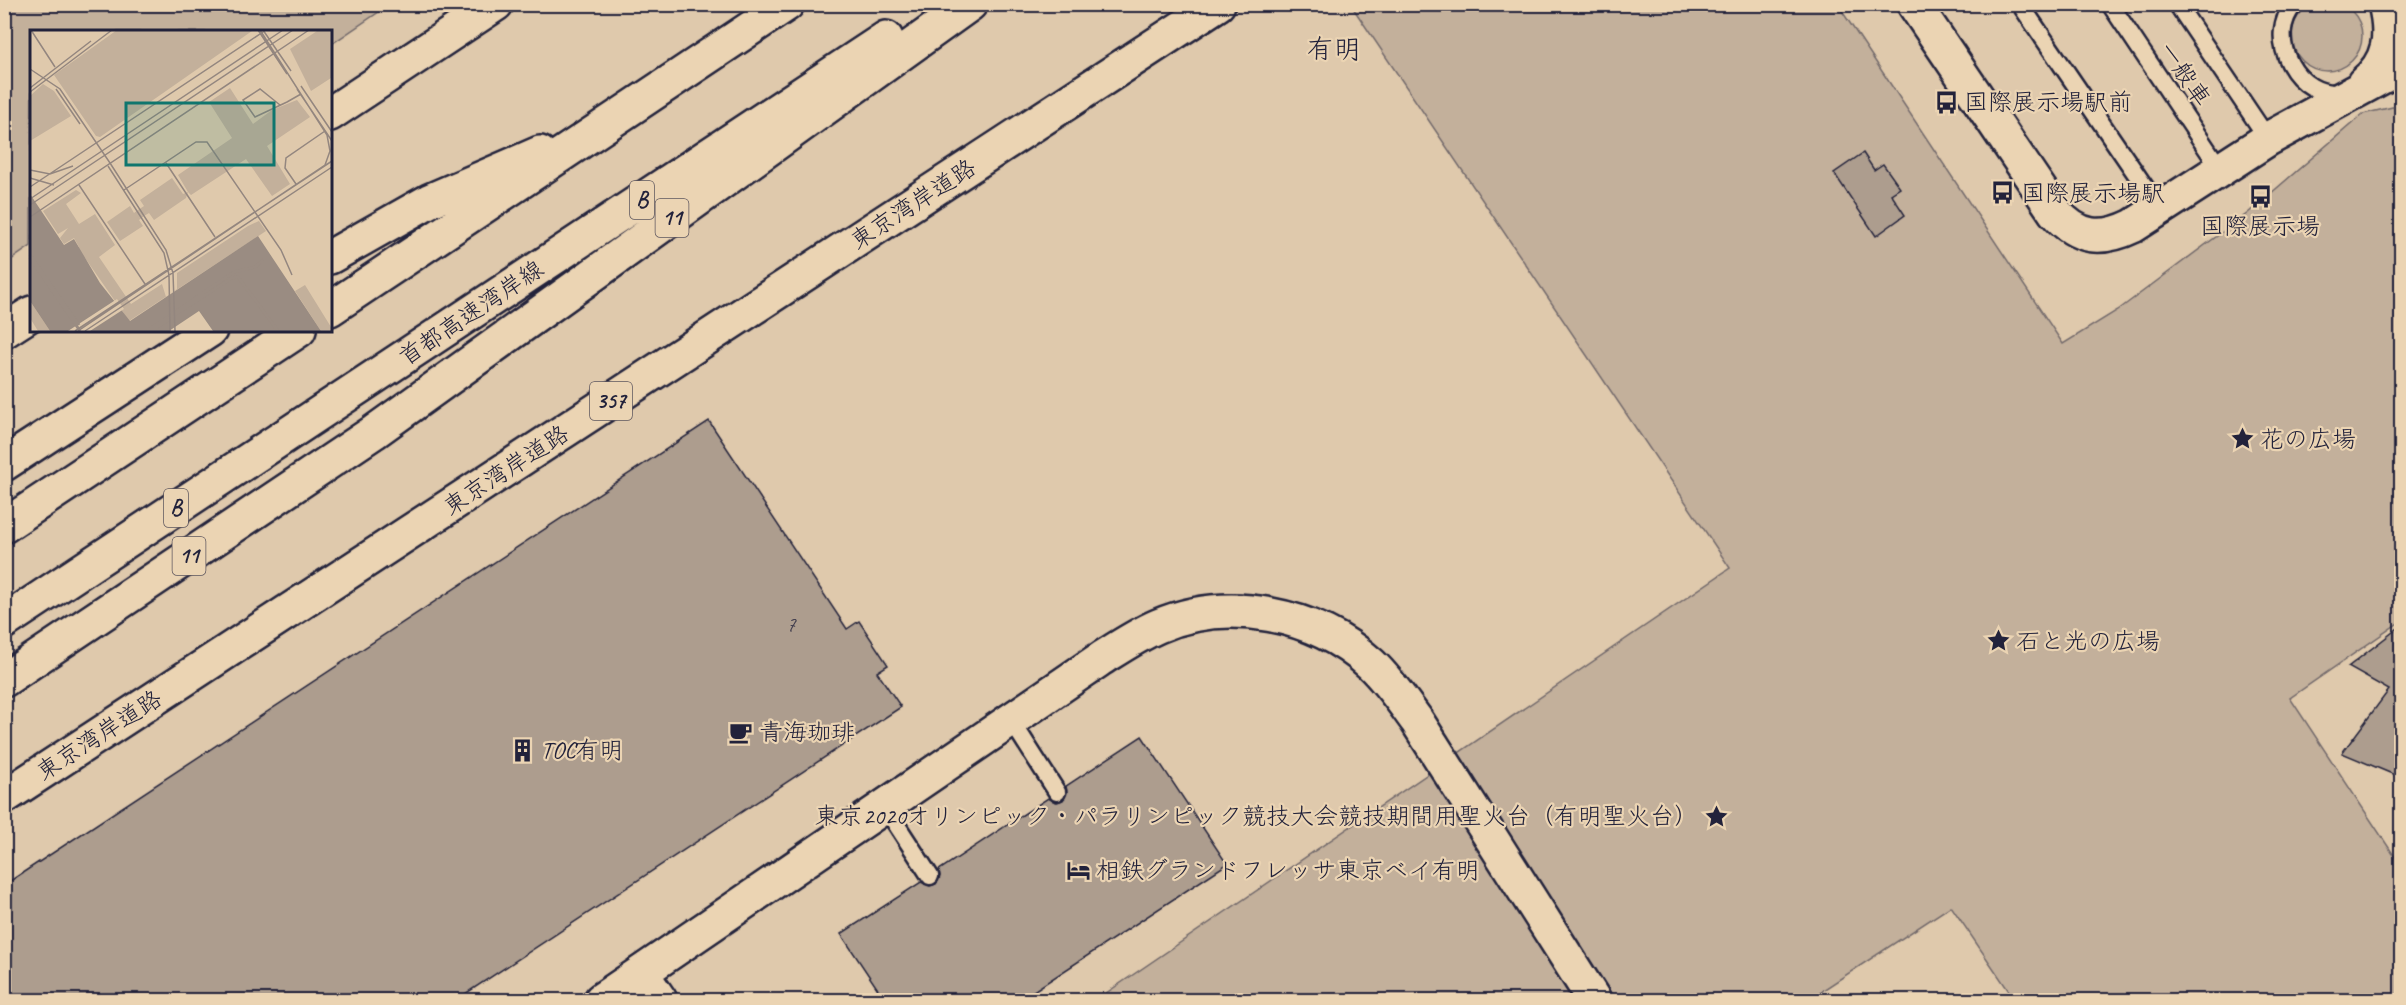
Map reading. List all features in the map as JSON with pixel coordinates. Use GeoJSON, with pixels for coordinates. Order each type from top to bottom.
{"type":"FeatureCollection","features":[{"type":"Feature","properties":{"kind":"main road"},"geometry":{"type":"LineString","coordinates":[[332,113],[496,4]]}},
{"type":"Feature","properties":{"kind":"main road"},"geometry":{"type":"LineString","coordinates":[[332,308],[619,119],[787,4]]}},
{"type":"Feature","properties":{"kind":"main road","name":"首都高速湾岸線"},"geometry":{"type":"LineString","coordinates":[[4,622],[937,4]]}},
{"type":"Feature","properties":{"kind":"main road","name":"11"},"geometry":{"type":"LineString","coordinates":[[4,680],[374,432],[970,4]]}},
{"type":"Feature","properties":{"kind":"main road","name":"東京湾岸道路"},"geometry":{"type":"LineString","coordinates":[[4,797],[1218,4]]}},
{"type":"Feature","properties":{"kind":"main road"},"geometry":{"type":"LineString","coordinates":[[1914,4],[2065,224],[2086,236],[2101,237],[2125,230],[2268,139],[2402,66]]}},
{"type":"Feature","properties":{"kind":"main road"},"geometry":{"type":"LineString","coordinates":[[2358,88],[2379,67],[2390,44],[2386,4]]}},
{"type":"Feature","properties":{"kind":"main road"},"geometry":{"type":"LineString","coordinates":[[2386,4],[2402,16]]}},
{"type":"Feature","properties":{"kind":"main road"},"geometry":{"type":"LineString","coordinates":[[332,256],[429,201],[619,119]]}},
{"type":"Feature","properties":{"kind":"main road"},"geometry":{"type":"LineString","coordinates":[[4,331],[30,314]]}},
{"type":"Feature","properties":{"kind":"main road"},"geometry":{"type":"LineString","coordinates":[[4,465],[207,332]]}},
{"type":"Feature","properties":{"kind":"main road"},"geometry":{"type":"LineString","coordinates":[[4,525],[296,332]]}},
{"type":"Feature","properties":{"kind":"main road"},"geometry":{"type":"LineString","coordinates":[[601,1000],[651,987],[885,807],[1138,636],[1187,617],[1212,611],[1240,611],[1270,615],[1319,630],[1371,664],[1399,696],[1594,1000]]}},
{"type":"Feature","properties":{"kind":"lane"},"geometry":{"type":"LineString","coordinates":[[2020,4],[2160,209]]}},
{"type":"Feature","properties":{"kind":"lane","name":"一般車"},"geometry":{"type":"LineString","coordinates":[[2110,4],[2221,170]]}},
{"type":"Feature","properties":{"kind":"lane"},"geometry":{"type":"LineString","coordinates":[[2177,4],[2268,139]]}},
{"type":"Feature","properties":{"kind":"lane"},"geometry":{"type":"LineString","coordinates":[[2295,4],[2284,25],[2283,39],[2285,56],[2293,70],[2306,84],[2316,90],[2339,93],[2358,88]]}},
{"type":"Feature","properties":{"kind":"lane"},"geometry":{"type":"LineString","coordinates":[[1011,720],[1057,792]]}},
{"type":"Feature","properties":{"kind":"lane"},"geometry":{"type":"LineString","coordinates":[[885,807],[930,876]]}},
{"type":"Feature","properties":{"kind":"shaded area"},"geometry":{"type":"Polygon","coordinates":[[[2327,1],[2340,4],[2352,11],[2359,23],[2362,36],[2359,49],[2352,61],[2340,68],[2327,71],[2314,68],[2302,61],[2295,49],[2292,36],[2295,23],[2302,11],[2314,4],[2327,1]]]}},
{"type":"Feature","properties":{"kind":"shaded area"},"geometry":{"type":"Polygon","coordinates":[[[5,4],[389,4],[332,44],[332,30],[30,30],[30,247],[5,264],[5,4]]]}},
{"type":"Feature","properties":{"kind":"shaded area"},"geometry":{"type":"Polygon","coordinates":[[[1351,5],[1838,5],[2063,344],[2118,310],[2248,213],[2363,114],[2401,105],[2401,621],[2290,698],[2401,866],[2401,1000],[2015,1000],[1951,906],[1808,1000],[1096,1000],[1730,568],[1351,5]]]}},
{"type":"Feature","properties":{"kind":"building"},"geometry":{"type":"Polygon","coordinates":[[[1863,153],[1874,170],[1883,164],[1900,188],[1891,194],[1905,215],[1876,236],[1834,173],[1863,153]]]}},
{"type":"Feature","properties":{"kind":"building","name":"TOC有明"},"geometry":{"type":"Polygon","coordinates":[[[709,421],[847,629],[859,621],[888,665],[877,672],[901,707],[456,1000],[4,1000],[4,885],[709,421]]]}},
{"type":"Feature","properties":{"kind":"building"},"geometry":{"type":"Polygon","coordinates":[[[2402,625],[2402,778],[2342,753],[2389,690],[2348,667],[2402,625]]]}},
{"type":"Feature","properties":{"kind":"building","name":"相鉄グランドフレッサ東京ベイ有明"},"geometry":{"type":"Polygon","coordinates":[[[1142,736],[1227,864],[1020,1000],[885,1000],[841,934],[921,882],[930,886],[936,884],[940,876],[939,870],[1048,798],[1057,802],[1063,800],[1067,792],[1066,786],[1142,736]]]}},
{"type":"Feature","properties":{"kind":"place","name":"国際展示場駅前"},"geometry":{"type":"Point","coordinates":[1946,102]}},
{"type":"Feature","properties":{"kind":"place","name":"国際展示場駅"},"geometry":{"type":"Point","coordinates":[2003,193]}},
{"type":"Feature","properties":{"kind":"place","name":"国際展示場"},"geometry":{"type":"Point","coordinates":[2260,196]}},
{"type":"Feature","properties":{"kind":"place","name":"花の広場"},"geometry":{"type":"Point","coordinates":[2242,439]}},
{"type":"Feature","properties":{"kind":"place","name":"石と光の広場"},"geometry":{"type":"Point","coordinates":[1998,641]}},
{"type":"Feature","properties":{"kind":"place","name":"青海珈琲"},"geometry":{"type":"Point","coordinates":[741,732]}},
{"type":"Feature","properties":{"kind":"place","name":"TOC有明"},"geometry":{"type":"Point","coordinates":[523,750]}},
{"type":"Feature","properties":{"kind":"place","name":"東京2020オリンピック・パラリンピック競技大会競技期間用聖火台（有明聖火台）"},"geometry":{"type":"Point","coordinates":[1716,816]}},
{"type":"Feature","properties":{"kind":"place","name":"相鉄グランドフレッサ東京ベイ有明"},"geometry":{"type":"Point","coordinates":[1078,870]}},
{"type":"Feature","properties":{"kind":"district","name":"有明"},"geometry":{"type":"Point","coordinates":[1334,49]}}]}
